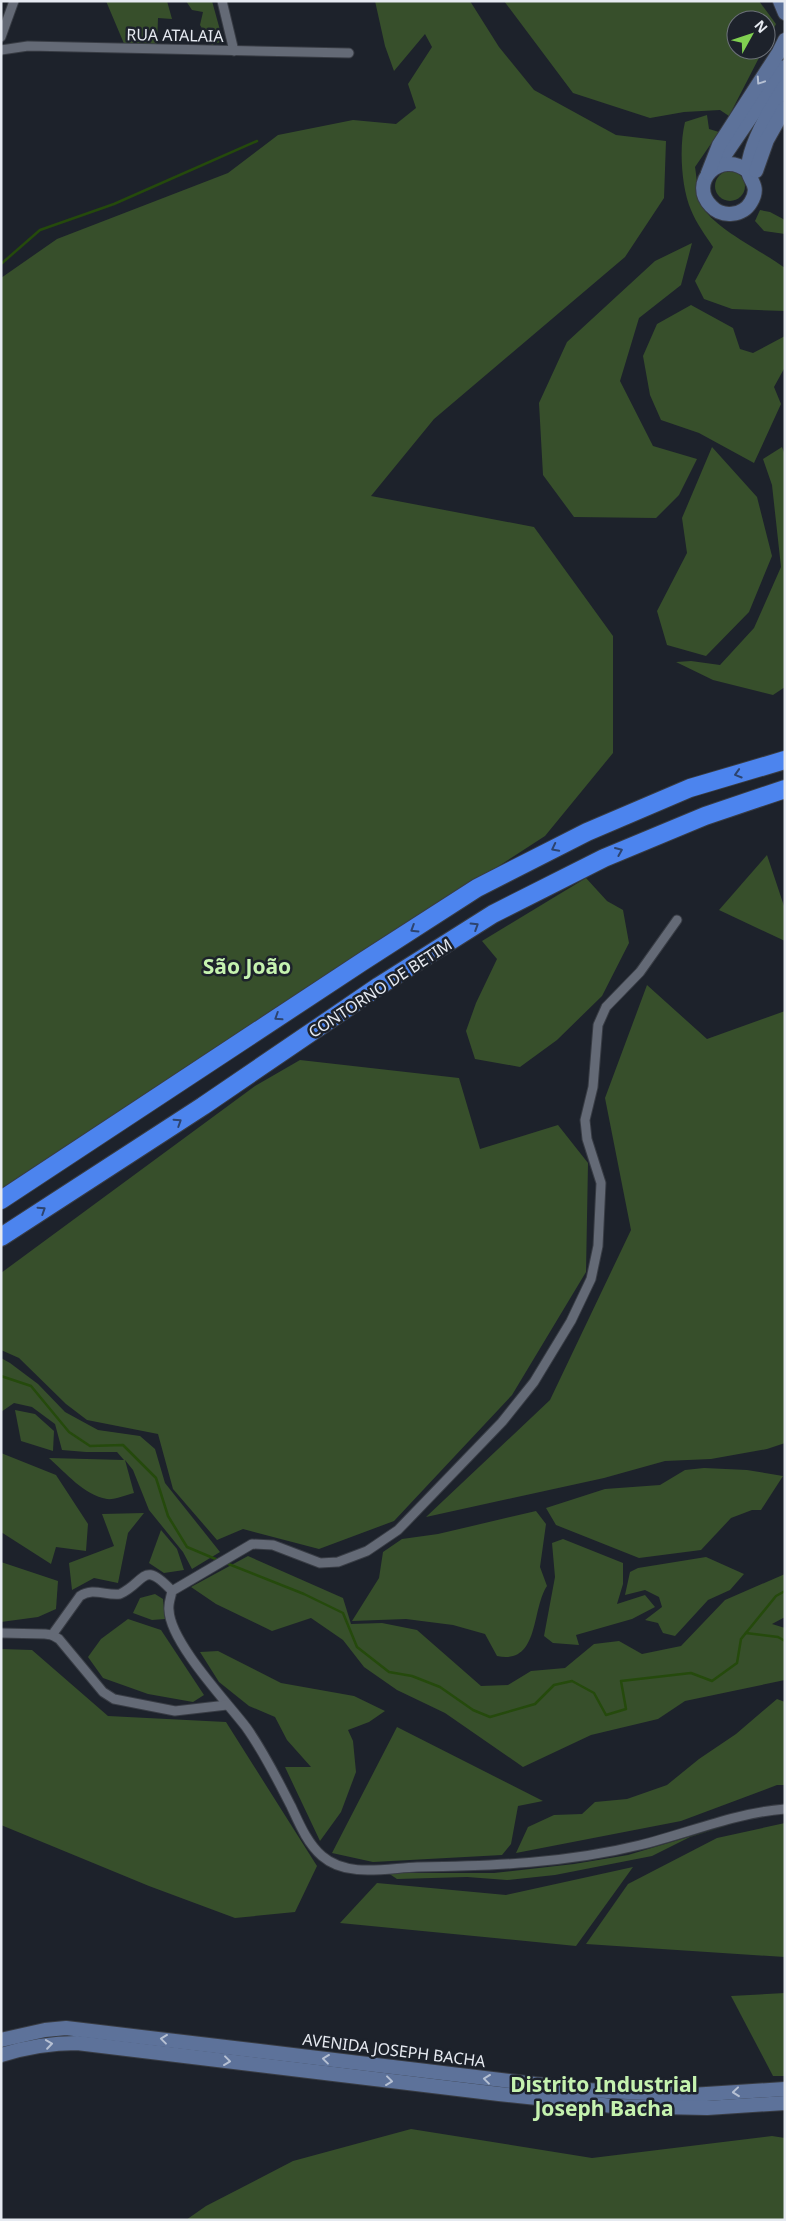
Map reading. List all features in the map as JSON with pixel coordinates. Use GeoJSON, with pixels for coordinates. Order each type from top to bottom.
{"type":"FeatureCollection","features":[{"type":"Feature","properties":{"kind":"highway","name":"CONTORNO DE BETIM"},"geometry":{"type":"LineString","coordinates":[[1,1200],[478,888],[587,832],[690,788],[785,760]]}},
{"type":"Feature","properties":{"kind":"highway","name":"CONTORNO DE BETIM"},"geometry":{"type":"LineString","coordinates":[[1,1237],[203,1106],[379,986],[493,914],[604,858],[705,816],[785,789]]}},
{"type":"Feature","properties":{"kind":"main road"},"geometry":{"type":"LineString","coordinates":[[781,1],[785,4]]}},
{"type":"Feature","properties":{"kind":"main road"},"geometry":{"type":"LineString","coordinates":[[781,1],[785,13]]}},
{"type":"Feature","properties":{"kind":"main road"},"geometry":{"type":"LineString","coordinates":[[713,170],[719,145],[785,40]]}},
{"type":"Feature","properties":{"kind":"main road"},"geometry":{"type":"LineString","coordinates":[[785,67],[704,183],[706,200],[711,206],[724,214],[736,213],[750,204],[755,190],[750,175],[754,147],[763,122],[785,86]]}},
{"type":"Feature","properties":{"kind":"main road"},"geometry":{"type":"LineString","coordinates":[[750,175],[785,108]]}},
{"type":"Feature","properties":{"kind":"main road"},"geometry":{"type":"LineString","coordinates":[[713,170],[734,163],[750,175]]}},
{"type":"Feature","properties":{"kind":"main road","name":"AVENIDA JOSEPH BACHA"},"geometry":{"type":"LineString","coordinates":[[1,2040],[44,2030],[73,2028],[586,2090],[692,2095],[785,2090]]}},
{"type":"Feature","properties":{"kind":"main road","name":"AVENIDA JOSEPH BACHA"},"geometry":{"type":"LineString","coordinates":[[1,2055],[54,2043],[77,2043],[489,2093],[613,2106],[687,2108],[785,2103]]}},
{"type":"Feature","properties":{"kind":"street"},"geometry":{"type":"LineString","coordinates":[[1,37],[14,1]]}},
{"type":"Feature","properties":{"kind":"street"},"geometry":{"type":"LineString","coordinates":[[222,1],[234,51]]}},
{"type":"Feature","properties":{"kind":"street","name":"RUA ATALAIA"},"geometry":{"type":"LineString","coordinates":[[1,50],[28,46],[349,53]]}},
{"type":"Feature","properties":{"kind":"street"},"geometry":{"type":"LineString","coordinates":[[677,920],[640,972],[606,1007],[598,1025],[593,1087],[586,1120],[587,1139],[601,1183],[596,1254],[591,1279],[575,1313],[534,1382],[502,1422],[398,1530],[367,1550],[338,1562],[320,1563],[273,1545],[252,1544],[172,1591],[168,1611],[176,1634],[210,1685],[246,1728],[269,1764],[311,1843],[322,1856],[335,1864],[348,1868],[368,1870],[458,1868],[557,1860],[640,1845],[712,1822],[758,1812],[785,1809]]}},
{"type":"Feature","properties":{"kind":"street"},"geometry":{"type":"LineString","coordinates":[[52,1635],[80,1596],[91,1591],[120,1594],[140,1578],[149,1574],[156,1576],[172,1591]]}},
{"type":"Feature","properties":{"kind":"street"},"geometry":{"type":"LineString","coordinates":[[1,1633],[52,1635],[59,1640],[103,1692],[114,1699],[175,1711],[227,1705]]}},
{"type":"Feature","properties":{"kind":"green space"},"geometry":{"type":"Polygon","coordinates":[[[106,1],[167,1],[172,19],[158,18],[157,46],[125,46],[106,1]]]}},
{"type":"Feature","properties":{"kind":"green space"},"geometry":{"type":"Polygon","coordinates":[[[186,1],[212,1],[223,41],[212,45],[200,25],[203,12],[192,10],[186,1]]]}},
{"type":"Feature","properties":{"kind":"green space"},"geometry":{"type":"Polygon","coordinates":[[[375,1],[470,1],[499,47],[534,90],[616,135],[666,141],[664,198],[625,257],[434,419],[371,496],[534,527],[613,636],[613,753],[545,836],[1,1189],[1,278],[57,239],[228,173],[278,135],[353,120],[396,124],[416,108],[408,84],[432,47],[425,34],[394,71],[385,46],[375,1]]]}},
{"type":"Feature","properties":{"kind":"green space"},"geometry":{"type":"Polygon","coordinates":[[[504,1],[759,1],[766,10],[726,10],[726,60],[758,60],[729,116],[720,110],[684,112],[650,118],[573,93],[504,1]]]}},
{"type":"Feature","properties":{"kind":"green space"},"geometry":{"type":"Polygon","coordinates":[[[707,115],[709,129],[719,132],[695,167],[700,201],[707,213],[716,222],[785,268],[785,311],[732,309],[704,299],[695,281],[713,247],[696,220],[688,201],[683,178],[682,143],[685,122],[707,115]]]}},
{"type":"Feature","properties":{"kind":"green space"},"geometry":{"type":"Polygon","coordinates":[[[730,171],[741,175],[745,186],[741,197],[730,201],[719,197],[715,186],[719,175],[730,171]]]}},
{"type":"Feature","properties":{"kind":"green space"},"geometry":{"type":"Polygon","coordinates":[[[760,210],[770,212],[785,220],[785,234],[764,231],[755,221],[760,210]]]}},
{"type":"Feature","properties":{"kind":"green space"},"geometry":{"type":"Polygon","coordinates":[[[692,243],[681,285],[639,318],[620,381],[653,446],[697,459],[679,495],[656,518],[574,517],[543,475],[539,403],[567,342],[655,261],[692,243]]]}},
{"type":"Feature","properties":{"kind":"green space"},"geometry":{"type":"Polygon","coordinates":[[[691,305],[733,328],[740,349],[753,353],[785,336],[785,367],[774,387],[781,404],[754,463],[699,433],[661,420],[650,395],[643,356],[657,324],[691,305]]]}},
{"type":"Feature","properties":{"kind":"green space"},"geometry":{"type":"Polygon","coordinates":[[[712,447],[757,497],[772,556],[749,612],[706,656],[667,645],[657,611],[687,553],[682,518],[712,447]]]}},
{"type":"Feature","properties":{"kind":"green space"},"geometry":{"type":"Polygon","coordinates":[[[782,447],[785,455],[785,687],[773,695],[713,680],[676,662],[691,661],[720,665],[754,628],[781,567],[772,485],[763,459],[782,447]]]}},
{"type":"Feature","properties":{"kind":"green space"},"geometry":{"type":"Polygon","coordinates":[[[767,855],[785,909],[785,941],[719,910],[767,855]]]}},
{"type":"Feature","properties":{"kind":"green space"},"geometry":{"type":"Polygon","coordinates":[[[586,878],[607,901],[623,910],[629,943],[602,996],[557,1040],[520,1067],[475,1059],[466,1031],[476,1003],[497,959],[482,941],[586,878]]]}},
{"type":"Feature","properties":{"kind":"green space"},"geometry":{"type":"Polygon","coordinates":[[[647,985],[707,1039],[785,1011],[785,1443],[767,1449],[711,1459],[665,1461],[604,1478],[426,1517],[550,1400],[631,1230],[605,1098],[647,985]]]}},
{"type":"Feature","properties":{"kind":"green space"},"geometry":{"type":"Polygon","coordinates":[[[300,1060],[459,1078],[480,1149],[558,1125],[588,1163],[586,1272],[512,1395],[394,1521],[319,1549],[243,1529],[217,1540],[173,1489],[158,1434],[87,1420],[66,1404],[19,1358],[1,1350],[1,1273],[255,1086],[300,1060]]]}},
{"type":"Feature","properties":{"kind":"green space"},"geometry":{"type":"Polygon","coordinates":[[[1,1358],[38,1384],[65,1412],[98,1430],[140,1436],[155,1449],[165,1483],[220,1552],[192,1569],[183,1552],[149,1510],[133,1470],[125,1460],[134,1493],[107,1499],[91,1493],[69,1477],[49,1458],[124,1460],[117,1452],[62,1450],[55,1424],[32,1407],[14,1403],[1,1412],[1,1358]]]}},
{"type":"Feature","properties":{"kind":"green space"},"geometry":{"type":"Polygon","coordinates":[[[15,1410],[35,1414],[54,1431],[53,1451],[21,1441],[15,1410]]]}},
{"type":"Feature","properties":{"kind":"green space"},"geometry":{"type":"Polygon","coordinates":[[[1,1453],[56,1475],[88,1524],[86,1551],[56,1547],[51,1564],[1,1532],[1,1453]]]}},
{"type":"Feature","properties":{"kind":"green space"},"geometry":{"type":"Polygon","coordinates":[[[704,1468],[747,1470],[783,1476],[761,1510],[752,1510],[731,1518],[701,1550],[639,1558],[556,1525],[546,1508],[605,1489],[660,1485],[685,1470],[704,1468]]]}},
{"type":"Feature","properties":{"kind":"green space"},"geometry":{"type":"Polygon","coordinates":[[[536,1511],[546,1524],[540,1567],[547,1586],[542,1596],[532,1633],[521,1652],[511,1657],[497,1656],[485,1634],[453,1625],[406,1619],[352,1621],[379,1578],[383,1552],[402,1539],[438,1534],[536,1511]]]}},
{"type":"Feature","properties":{"kind":"green space"},"geometry":{"type":"Polygon","coordinates":[[[144,1513],[128,1533],[118,1583],[94,1578],[72,1590],[69,1563],[114,1546],[102,1514],[144,1513]]]}},
{"type":"Feature","properties":{"kind":"green space"},"geometry":{"type":"Polygon","coordinates":[[[161,1530],[177,1549],[184,1570],[164,1573],[149,1563],[161,1530]]]}},
{"type":"Feature","properties":{"kind":"green space"},"geometry":{"type":"Polygon","coordinates":[[[563,1539],[623,1563],[623,1584],[617,1604],[645,1595],[655,1607],[632,1619],[576,1635],[579,1645],[553,1643],[544,1636],[555,1577],[552,1543],[563,1539]]]}},
{"type":"Feature","properties":{"kind":"green space"},"geometry":{"type":"Polygon","coordinates":[[[248,1556],[343,1598],[351,1624],[382,1623],[417,1630],[481,1686],[508,1685],[531,1671],[565,1668],[594,1644],[619,1641],[642,1654],[681,1646],[725,1600],[785,1574],[785,1617],[772,1624],[785,1628],[785,1680],[685,1701],[658,1719],[591,1735],[523,1767],[445,1713],[397,1690],[364,1667],[343,1640],[311,1618],[272,1631],[216,1604],[191,1587],[248,1556]]]}},
{"type":"Feature","properties":{"kind":"green space"},"geometry":{"type":"Polygon","coordinates":[[[706,1557],[744,1574],[730,1590],[708,1600],[675,1636],[663,1633],[658,1623],[645,1620],[662,1607],[659,1597],[645,1590],[625,1595],[630,1572],[638,1568],[706,1557]]]}},
{"type":"Feature","properties":{"kind":"green space"},"geometry":{"type":"Polygon","coordinates":[[[1,1562],[58,1581],[56,1609],[38,1617],[1,1622],[1,1562]]]}},
{"type":"Feature","properties":{"kind":"green space"},"geometry":{"type":"Polygon","coordinates":[[[155,1594],[163,1599],[165,1619],[152,1620],[133,1613],[140,1598],[155,1594]]]}},
{"type":"Feature","properties":{"kind":"green space"},"geometry":{"type":"Polygon","coordinates":[[[128,1619],[161,1630],[204,1695],[193,1702],[148,1694],[103,1678],[88,1657],[101,1639],[128,1619]]]}},
{"type":"Feature","properties":{"kind":"green space"},"geometry":{"type":"Polygon","coordinates":[[[1,1649],[32,1650],[108,1716],[226,1722],[317,1866],[295,1912],[235,1918],[149,1886],[1,1825],[1,1649]]]}},
{"type":"Feature","properties":{"kind":"green space"},"geometry":{"type":"Polygon","coordinates":[[[218,1651],[281,1683],[354,1696],[385,1711],[369,1722],[348,1730],[353,1741],[356,1772],[341,1812],[320,1841],[285,1767],[311,1767],[287,1740],[275,1717],[249,1706],[219,1682],[200,1652],[218,1651]]]}},
{"type":"Feature","properties":{"kind":"green space"},"geometry":{"type":"Polygon","coordinates":[[[777,1699],[785,1702],[785,1785],[777,1785],[681,1821],[516,1853],[528,1827],[554,1815],[582,1814],[595,1802],[627,1799],[667,1785],[699,1759],[736,1734],[777,1699]]]}},
{"type":"Feature","properties":{"kind":"green space"},"geometry":{"type":"Polygon","coordinates":[[[397,1727],[543,1801],[518,1806],[511,1844],[502,1855],[373,1862],[332,1853],[397,1727]]]}},
{"type":"Feature","properties":{"kind":"green space"},"geometry":{"type":"Polygon","coordinates":[[[739,1822],[690,1837],[652,1856],[555,1875],[507,1880],[467,1877],[397,1879],[388,1873],[494,1873],[574,1864],[628,1855],[739,1822]]]}},
{"type":"Feature","properties":{"kind":"green space"},"geometry":{"type":"Polygon","coordinates":[[[785,1823],[785,1957],[586,1944],[628,1884],[717,1838],[785,1823]]]}},
{"type":"Feature","properties":{"kind":"green space"},"geometry":{"type":"Polygon","coordinates":[[[633,1867],[576,1946],[340,1923],[377,1883],[506,1895],[633,1867]]]}},
{"type":"Feature","properties":{"kind":"green space"},"geometry":{"type":"Polygon","coordinates":[[[785,1993],[785,2076],[773,2076],[731,1996],[785,1993]]]}},
{"type":"Feature","properties":{"kind":"green space"},"geometry":{"type":"Polygon","coordinates":[[[411,2129],[592,2158],[772,2136],[785,2138],[785,2220],[186,2220],[206,2206],[293,2161],[411,2129]]]}},
{"type":"Feature","properties":{"kind":"waterway"},"geometry":{"type":"LineString","coordinates":[[1,264],[40,230],[114,204],[257,141]]}},
{"type":"Feature","properties":{"kind":"waterway"},"geometry":{"type":"LineString","coordinates":[[1,1376],[31,1386],[69,1432],[90,1446],[123,1445],[156,1478],[168,1516],[187,1547],[218,1560]]}},
{"type":"Feature","properties":{"kind":"waterway"},"geometry":{"type":"LineString","coordinates":[[226,1563],[304,1594],[343,1613],[357,1647],[389,1672],[412,1676],[440,1687],[473,1710],[490,1717],[535,1704],[554,1685],[572,1681],[594,1693],[606,1715],[626,1709],[621,1681],[691,1673],[712,1681],[737,1663],[741,1639],[776,1596],[785,1591]]}},
{"type":"Feature","properties":{"kind":"waterway"},"geometry":{"type":"LineString","coordinates":[[746,1633],[778,1637],[785,1641]]}},
{"type":"Feature","properties":{"kind":"district","name":"São João"},"geometry":{"type":"Point","coordinates":[247,967]}},
{"type":"Feature","properties":{"kind":"district","name":"Distrito Industrial Joseph Bacha"},"geometry":{"type":"Point","coordinates":[604,2097]}}]}
